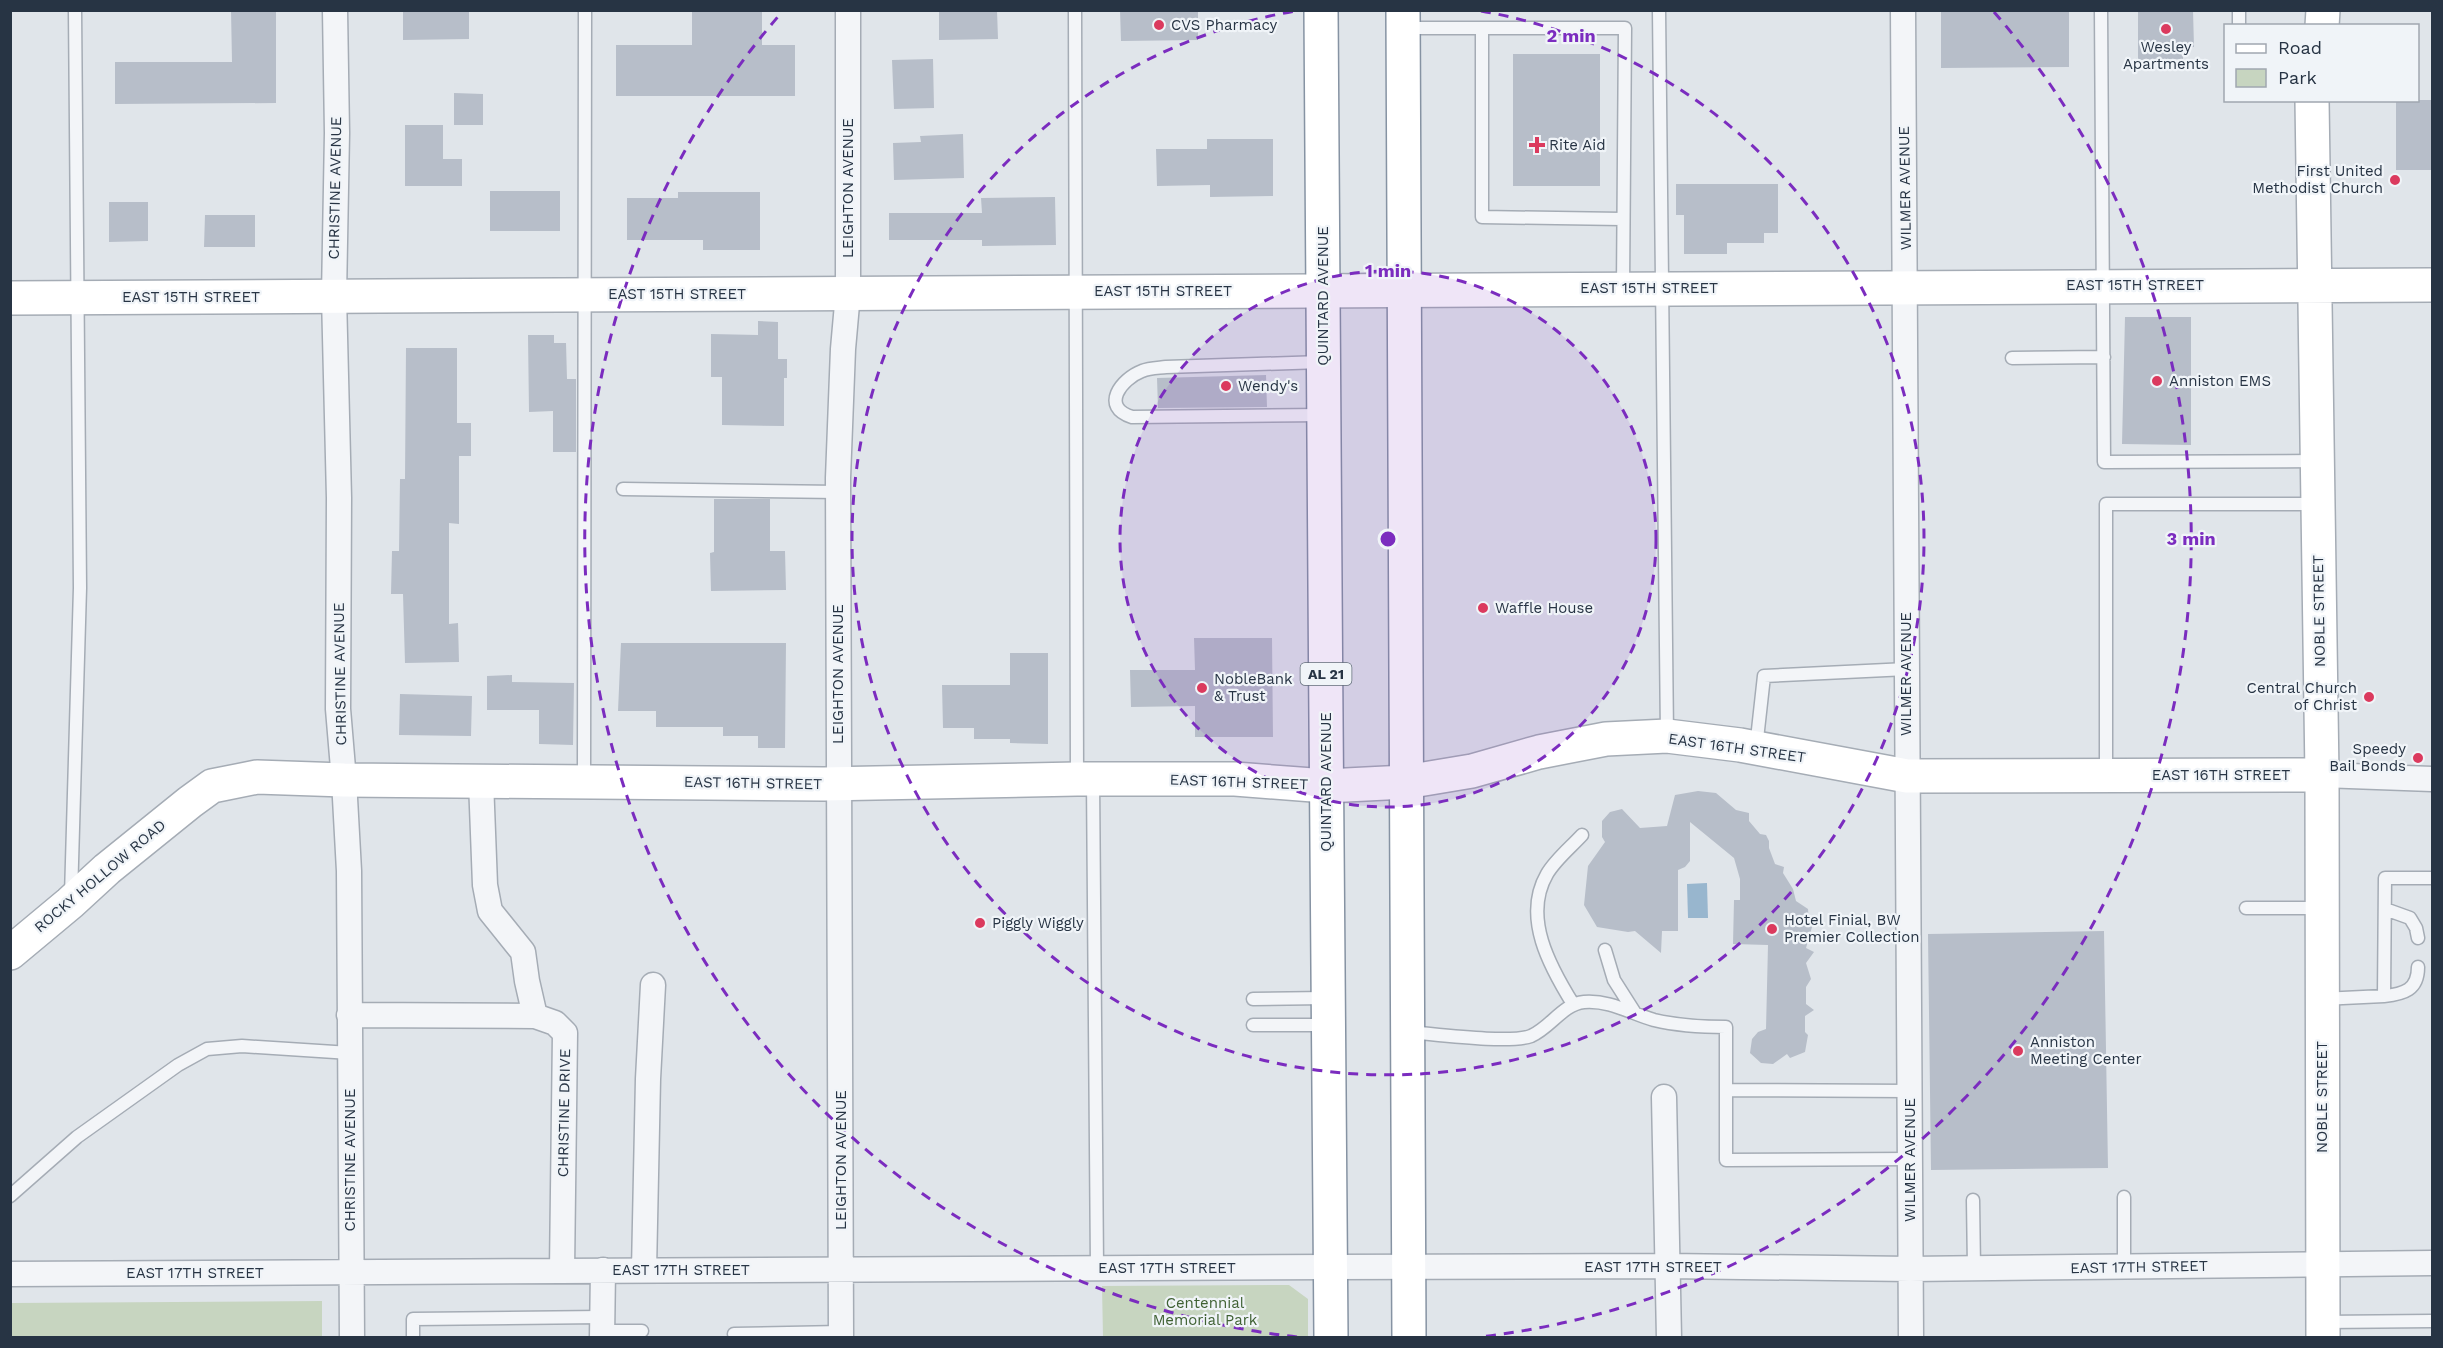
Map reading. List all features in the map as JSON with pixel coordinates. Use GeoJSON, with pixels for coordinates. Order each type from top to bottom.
{"type":"FeatureCollection","features":[{"type":"Feature","properties":{"kind":"main road","name":"QUINTARD AVENUE"},"geometry":{"type":"LineString","coordinates":[[1321,10],[1326,1012],[1331,1338]]}},
{"type":"Feature","properties":{"kind":"main road"},"geometry":{"type":"LineString","coordinates":[[1403,19],[1409,1338]]}},
{"type":"Feature","properties":{"kind":"main road","name":"NOBLE STREET"},"geometry":{"type":"LineString","coordinates":[[2312,102],[2322,775],[2320,908],[2323,1330]]}},
{"type":"Feature","properties":{"kind":"main road","name":"EAST 15TH STREET"},"geometry":{"type":"LineString","coordinates":[[10,298],[2433,285]]}},
{"type":"Feature","properties":{"kind":"main road","name":"EAST 16TH STREET"},"geometry":{"type":"LineString","coordinates":[[190,802],[212,786],[257,777],[344,780],[838,783],[1235,779],[1326,786],[1406,782],[1472,771],[1539,752],[1606,739],[1667,736],[1756,748],[1906,776],[2322,775]]}},
{"type":"Feature","properties":{"kind":"main road","name":"ROCKY HOLLOW ROAD"},"geometry":{"type":"LineString","coordinates":[[10,952],[70,903],[115,862],[190,802]]}},
{"type":"Feature","properties":{"kind":"street","name":"CHRISTINE AVENUE"},"geometry":{"type":"LineString","coordinates":[[335,10],[337,133],[334,296],[339,498],[338,709],[349,872],[352,1338]]}},
{"type":"Feature","properties":{"kind":"street","name":"LEIGHTON AVENUE"},"geometry":{"type":"LineString","coordinates":[[841,1335],[838,492],[843,349],[848,293],[848,10]]}},
{"type":"Feature","properties":{"kind":"street","name":"WILMER AVENUE"},"geometry":{"type":"LineString","coordinates":[[1903,10],[1911,1338]]}},
{"type":"Feature","properties":{"kind":"street"},"geometry":{"type":"LineString","coordinates":[[2322,775],[2433,779]]}},
{"type":"Feature","properties":{"kind":"street"},"geometry":{"type":"LineString","coordinates":[[481,781],[485,885],[490,911],[524,952],[526,981],[535,1016]]}},
{"type":"Feature","properties":{"kind":"street"},"geometry":{"type":"LineString","coordinates":[[644,1269],[648,1079],[653,985]]}},
{"type":"Feature","properties":{"kind":"street","name":"CHRISTINE DRIVE"},"geometry":{"type":"LineString","coordinates":[[349,1015],[535,1016],[555,1023],[565,1033],[562,1269]]}},
{"type":"Feature","properties":{"kind":"street"},"geometry":{"type":"LineString","coordinates":[[1664,1097],[1669,1338]]}},
{"type":"Feature","properties":{"kind":"street","name":"EAST 17TH STREET"},"geometry":{"type":"LineString","coordinates":[[10,1274],[562,1269],[1668,1266],[1910,1269],[2433,1263]]}},
{"type":"Feature","properties":{"kind":"street"},"geometry":{"type":"LineString","coordinates":[[602,1329],[603,1269]]}},
{"type":"Feature","properties":{"kind":"lane"},"geometry":{"type":"LineString","coordinates":[[70,903],[80,588],[75,10]]}},
{"type":"Feature","properties":{"kind":"lane"},"geometry":{"type":"LineString","coordinates":[[584,781],[585,10]]}},
{"type":"Feature","properties":{"kind":"lane"},"geometry":{"type":"LineString","coordinates":[[1075,10],[1085,779],[1097,1268]]}},
{"type":"Feature","properties":{"kind":"lane"},"geometry":{"type":"LineString","coordinates":[[1659,10],[1664,288],[1667,736]]}},
{"type":"Feature","properties":{"kind":"lane"},"geometry":{"type":"LineString","coordinates":[[2101,10],[2104,462],[2317,461]]}},
{"type":"Feature","properties":{"kind":"lane"},"geometry":{"type":"LineString","coordinates":[[1403,19],[1482,29],[1625,28],[1623,289]]}},
{"type":"Feature","properties":{"kind":"lane"},"geometry":{"type":"LineString","coordinates":[[1482,29],[1482,217],[1622,219]]}},
{"type":"Feature","properties":{"kind":"lane"},"geometry":{"type":"LineString","coordinates":[[2012,358],[2104,357]]}},
{"type":"Feature","properties":{"kind":"lane"},"geometry":{"type":"LineString","coordinates":[[1323,362],[1166,367],[1143,370],[1125,380],[1116,392],[1116,403],[1119,410],[1132,417],[1324,415]]}},
{"type":"Feature","properties":{"kind":"lane"},"geometry":{"type":"LineString","coordinates":[[623,489],[838,492]]}},
{"type":"Feature","properties":{"kind":"lane"},"geometry":{"type":"LineString","coordinates":[[2106,775],[2106,504],[2318,504]]}},
{"type":"Feature","properties":{"kind":"lane"},"geometry":{"type":"LineString","coordinates":[[1756,748],[1764,676],[1906,669]]}},
{"type":"Feature","properties":{"kind":"lane"},"geometry":{"type":"LineString","coordinates":[[1573,1004],[1548,961],[1541,938],[1537,910],[1541,890],[1548,873],[1581,836]]}},
{"type":"Feature","properties":{"kind":"lane"},"geometry":{"type":"LineString","coordinates":[[2384,996],[2385,878],[2433,879]]}},
{"type":"Feature","properties":{"kind":"lane"},"geometry":{"type":"LineString","coordinates":[[2246,908],[2320,908]]}},
{"type":"Feature","properties":{"kind":"lane"},"geometry":{"type":"LineString","coordinates":[[2385,909],[2410,918],[2416,928],[2418,938]]}},
{"type":"Feature","properties":{"kind":"lane"},"geometry":{"type":"LineString","coordinates":[[1605,950],[1614,980],[1635,1013]]}},
{"type":"Feature","properties":{"kind":"lane"},"geometry":{"type":"LineString","coordinates":[[2321,999],[2400,994],[2412,988],[2418,976],[2418,967]]}},
{"type":"Feature","properties":{"kind":"lane"},"geometry":{"type":"LineString","coordinates":[[1253,999],[1326,1012]]}},
{"type":"Feature","properties":{"kind":"lane"},"geometry":{"type":"LineString","coordinates":[[1407,1032],[1483,1038],[1531,1036],[1573,1004],[1584,1002],[1606,1003],[1685,1027],[1726,1027],[1726,1160],[1910,1159]]}},
{"type":"Feature","properties":{"kind":"lane"},"geometry":{"type":"LineString","coordinates":[[1253,1025],[1326,1012]]}},
{"type":"Feature","properties":{"kind":"lane"},"geometry":{"type":"LineString","coordinates":[[10,1197],[77,1137],[178,1065],[207,1049],[242,1046],[350,1053]]}},
{"type":"Feature","properties":{"kind":"lane"},"geometry":{"type":"LineString","coordinates":[[1726,1090],[1909,1091]]}},
{"type":"Feature","properties":{"kind":"lane"},"geometry":{"type":"LineString","coordinates":[[2124,1197],[2124,1267]]}},
{"type":"Feature","properties":{"kind":"lane"},"geometry":{"type":"LineString","coordinates":[[1973,1200],[1974,1268]]}},
{"type":"Feature","properties":{"kind":"lane"},"geometry":{"type":"LineString","coordinates":[[413,1338],[413,1319],[642,1331]]}},
{"type":"Feature","properties":{"kind":"lane"},"geometry":{"type":"LineString","coordinates":[[2323,1330],[2433,1322]]}},
{"type":"Feature","properties":{"kind":"lane"},"geometry":{"type":"LineString","coordinates":[[734,1335],[841,1335]]}},
{"type":"Feature","properties":{"kind":"green space","name":"Centennial Memorial Park"},"geometry":{"type":"Polygon","coordinates":[[[1289,1285],[1308,1299],[1308,1337],[1103,1337],[1102,1286],[1289,1285]]]}},
{"type":"Feature","properties":{"kind":"green space"},"geometry":{"type":"Polygon","coordinates":[[[322,1301],[322,1337],[11,1337],[11,1303],[322,1301]]]}},
{"type":"Feature","properties":{"kind":"water"},"geometry":{"type":"Polygon","coordinates":[[[1707,883],[1708,918],[1688,918],[1687,884],[1707,883]]]}},
{"type":"Feature","properties":{"kind":"building"},"geometry":{"type":"Polygon","coordinates":[[[231,10],[276,10],[276,103],[115,104],[115,62],[232,62],[231,10]]]}},
{"type":"Feature","properties":{"kind":"building"},"geometry":{"type":"Polygon","coordinates":[[[403,10],[469,10],[469,39],[403,40],[403,10]]]}},
{"type":"Feature","properties":{"kind":"building"},"geometry":{"type":"Polygon","coordinates":[[[692,10],[762,10],[762,45],[795,45],[795,96],[616,96],[616,45],[692,45],[692,10]]]}},
{"type":"Feature","properties":{"kind":"building"},"geometry":{"type":"Polygon","coordinates":[[[939,10],[997,10],[998,39],[939,40],[939,10]]]}},
{"type":"Feature","properties":{"kind":"building","name":"CVS Pharmacy"},"geometry":{"type":"Polygon","coordinates":[[[1120,10],[1198,10],[1198,40],[1121,41],[1120,10]]]}},
{"type":"Feature","properties":{"kind":"building","name":"Wesley Apartments"},"geometry":{"type":"Polygon","coordinates":[[[2138,10],[2193,10],[2194,47],[2183,48],[2183,59],[2138,60],[2138,10]]]}},
{"type":"Feature","properties":{"kind":"building"},"geometry":{"type":"Polygon","coordinates":[[[2069,11],[2069,67],[1941,68],[1941,12],[2069,11]]]}},
{"type":"Feature","properties":{"kind":"building","name":"Rite Aid"},"geometry":{"type":"Polygon","coordinates":[[[1513,54],[1600,54],[1600,186],[1513,186],[1513,54]]]}},
{"type":"Feature","properties":{"kind":"building"},"geometry":{"type":"Polygon","coordinates":[[[933,59],[934,108],[894,109],[892,60],[933,59]]]}},
{"type":"Feature","properties":{"kind":"building"},"geometry":{"type":"Polygon","coordinates":[[[454,93],[483,94],[483,125],[454,125],[454,93]]]}},
{"type":"Feature","properties":{"kind":"building"},"geometry":{"type":"Polygon","coordinates":[[[2433,100],[2433,170],[2396,170],[2396,102],[2433,100]]]}},
{"type":"Feature","properties":{"kind":"building"},"geometry":{"type":"Polygon","coordinates":[[[405,125],[443,125],[443,159],[462,159],[462,186],[405,186],[405,125]]]}},
{"type":"Feature","properties":{"kind":"building"},"geometry":{"type":"Polygon","coordinates":[[[963,134],[964,178],[894,180],[893,143],[921,142],[920,136],[963,134]]]}},
{"type":"Feature","properties":{"kind":"building"},"geometry":{"type":"Polygon","coordinates":[[[1207,139],[1273,139],[1273,196],[1210,197],[1210,185],[1157,186],[1156,149],[1207,149],[1207,139]]]}},
{"type":"Feature","properties":{"kind":"building"},"geometry":{"type":"Polygon","coordinates":[[[1676,184],[1778,184],[1778,233],[1764,233],[1764,243],[1727,243],[1727,254],[1684,254],[1684,215],[1676,215],[1676,184]]]}},
{"type":"Feature","properties":{"kind":"building"},"geometry":{"type":"Polygon","coordinates":[[[490,191],[560,191],[560,231],[490,231],[490,191]]]}},
{"type":"Feature","properties":{"kind":"building"},"geometry":{"type":"Polygon","coordinates":[[[678,192],[760,192],[760,250],[703,250],[703,240],[627,240],[627,198],[678,198],[678,192]]]}},
{"type":"Feature","properties":{"kind":"building"},"geometry":{"type":"Polygon","coordinates":[[[1055,197],[1056,245],[982,246],[982,240],[889,240],[889,213],[982,213],[981,198],[1055,197]]]}},
{"type":"Feature","properties":{"kind":"building"},"geometry":{"type":"Polygon","coordinates":[[[109,202],[148,202],[148,241],[109,242],[109,202]]]}},
{"type":"Feature","properties":{"kind":"building"},"geometry":{"type":"Polygon","coordinates":[[[205,215],[255,215],[255,247],[204,247],[205,215]]]}},
{"type":"Feature","properties":{"kind":"building","name":"Anniston EMS"},"geometry":{"type":"Polygon","coordinates":[[[2125,317],[2191,317],[2191,445],[2122,444],[2125,317]]]}},
{"type":"Feature","properties":{"kind":"building"},"geometry":{"type":"Polygon","coordinates":[[[758,321],[778,322],[778,359],[787,359],[787,378],[784,378],[784,426],[722,425],[722,377],[711,377],[711,334],[758,335],[758,321]]]}},
{"type":"Feature","properties":{"kind":"building"},"geometry":{"type":"Polygon","coordinates":[[[528,335],[554,335],[554,343],[566,343],[567,379],[576,379],[576,452],[553,452],[553,411],[529,412],[528,335]]]}},
{"type":"Feature","properties":{"kind":"building"},"geometry":{"type":"Polygon","coordinates":[[[406,348],[457,348],[457,423],[471,423],[471,456],[459,456],[459,524],[449,523],[449,624],[458,623],[459,662],[405,663],[403,594],[391,594],[392,551],[399,551],[400,479],[405,479],[406,348]]]}},
{"type":"Feature","properties":{"kind":"building","name":"Wendy's"},"geometry":{"type":"Polygon","coordinates":[[[1266,375],[1267,407],[1158,408],[1157,378],[1266,375]]]}},
{"type":"Feature","properties":{"kind":"building"},"geometry":{"type":"Polygon","coordinates":[[[714,499],[770,499],[770,551],[785,551],[786,590],[711,591],[710,553],[714,552],[714,499]]]}},
{"type":"Feature","properties":{"kind":"building","name":"NobleBank & Trust"},"geometry":{"type":"Polygon","coordinates":[[[1194,638],[1272,638],[1273,737],[1195,737],[1195,706],[1131,707],[1130,670],[1195,670],[1194,638]]]}},
{"type":"Feature","properties":{"kind":"building"},"geometry":{"type":"Polygon","coordinates":[[[621,643],[786,643],[785,748],[758,748],[758,736],[723,736],[723,727],[656,727],[656,711],[618,711],[621,643]]]}},
{"type":"Feature","properties":{"kind":"building"},"geometry":{"type":"Polygon","coordinates":[[[1010,653],[1048,653],[1048,744],[1010,743],[1010,739],[974,739],[974,728],[943,728],[942,685],[1010,685],[1010,653]]]}},
{"type":"Feature","properties":{"kind":"building"},"geometry":{"type":"Polygon","coordinates":[[[512,675],[512,682],[574,683],[573,745],[539,744],[539,710],[487,710],[487,676],[512,675]]]}},
{"type":"Feature","properties":{"kind":"building"},"geometry":{"type":"Polygon","coordinates":[[[400,694],[472,696],[471,736],[399,735],[400,694]]]}},
{"type":"Feature","properties":{"kind":"building","name":"Hotel Finial, BW Premier Collection"},"geometry":{"type":"Polygon","coordinates":[[[1698,791],[1716,793],[1736,810],[1749,813],[1749,821],[1760,834],[1766,835],[1775,864],[1784,867],[1783,873],[1793,889],[1796,901],[1808,909],[1809,922],[1812,927],[1806,948],[1814,952],[1806,963],[1811,979],[1806,987],[1806,1004],[1814,1010],[1805,1016],[1805,1032],[1808,1035],[1805,1052],[1790,1058],[1787,1054],[1773,1064],[1761,1063],[1750,1053],[1752,1039],[1758,1032],[1766,1029],[1768,945],[1733,944],[1734,900],[1740,900],[1740,879],[1734,858],[1690,822],[1690,861],[1678,870],[1678,931],[1662,931],[1661,953],[1635,931],[1597,927],[1584,905],[1588,866],[1605,842],[1602,837],[1602,821],[1610,812],[1622,809],[1640,828],[1667,826],[1675,795],[1698,791]]]}},
{"type":"Feature","properties":{"kind":"building","name":"Anniston Meeting Center"},"geometry":{"type":"Polygon","coordinates":[[[2104,931],[2108,1168],[1931,1170],[1928,934],[2104,931]]]}},
{"type":"Feature","properties":{"kind":"place","name":"CVS Pharmacy"},"geometry":{"type":"Point","coordinates":[1159,25]}},
{"type":"Feature","properties":{"kind":"place","name":"Wesley Apartments"},"geometry":{"type":"Point","coordinates":[2166,29]}},
{"type":"Feature","properties":{"kind":"place","name":"Rite Aid"},"geometry":{"type":"Point","coordinates":[1537,145]}},
{"type":"Feature","properties":{"kind":"place","name":"First United Methodist Church"},"geometry":{"type":"Point","coordinates":[2395,180]}},
{"type":"Feature","properties":{"kind":"place","name":"Anniston EMS"},"geometry":{"type":"Point","coordinates":[2157,381]}},
{"type":"Feature","properties":{"kind":"place","name":"Wendy's"},"geometry":{"type":"Point","coordinates":[1226,386]}},
{"type":"Feature","properties":{"kind":"place","name":"Waffle House"},"geometry":{"type":"Point","coordinates":[1483,608]}},
{"type":"Feature","properties":{"kind":"place","name":"NobleBank & Trust"},"geometry":{"type":"Point","coordinates":[1202,688]}},
{"type":"Feature","properties":{"kind":"place","name":"Central Church of Christ"},"geometry":{"type":"Point","coordinates":[2369,697]}},
{"type":"Feature","properties":{"kind":"place","name":"Speedy Bail Bonds"},"geometry":{"type":"Point","coordinates":[2418,758]}},
{"type":"Feature","properties":{"kind":"place","name":"Piggly Wiggly"},"geometry":{"type":"Point","coordinates":[980,923]}},
{"type":"Feature","properties":{"kind":"place","name":"Hotel Finial, BW Premier Collection"},"geometry":{"type":"Point","coordinates":[1772,929]}},
{"type":"Feature","properties":{"kind":"place","name":"Anniston Meeting Center"},"geometry":{"type":"Point","coordinates":[2018,1051]}}]}
